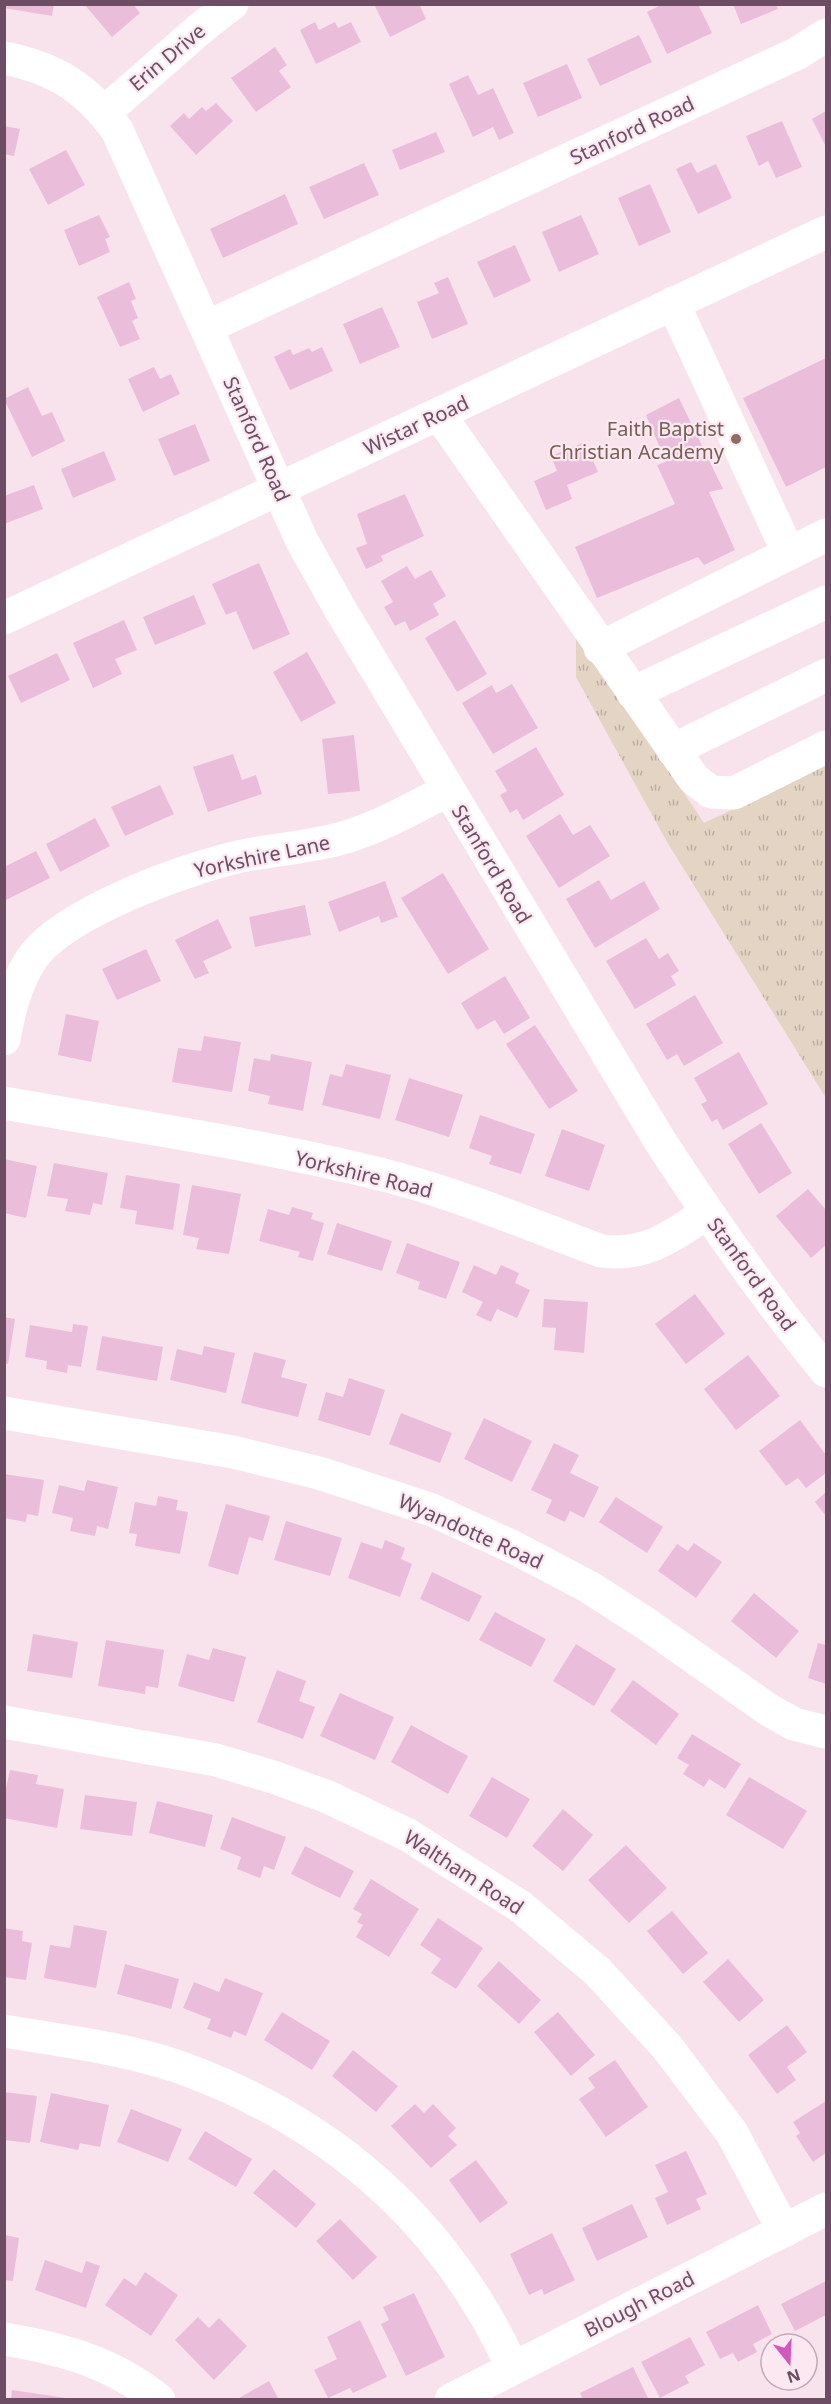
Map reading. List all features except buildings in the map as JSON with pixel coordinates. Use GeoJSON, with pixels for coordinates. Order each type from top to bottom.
{"type":"FeatureCollection","features":[{"type":"Feature","properties":{"kind":"street","name":"Erin Drive"},"geometry":{"type":"LineString","coordinates":[[105,112],[202,27],[232,4]]}},
{"type":"Feature","properties":{"kind":"street","name":"Stanford Road"},"geometry":{"type":"LineString","coordinates":[[207,327],[798,53],[826,34]]}},
{"type":"Feature","properties":{"kind":"street","name":"Stanford Road"},"geometry":{"type":"LineString","coordinates":[[4,58],[56,74],[72,83],[105,112],[117,130],[302,541],[340,609],[660,1141],[707,1213],[791,1329],[826,1371]]}},
{"type":"Feature","properties":{"kind":"street","name":"Wistar Road"},"geometry":{"type":"LineString","coordinates":[[4,618],[826,232]]}},
{"type":"Feature","properties":{"kind":"street"},"geometry":{"type":"LineString","coordinates":[[673,303],[789,554]]}},
{"type":"Feature","properties":{"kind":"street"},"geometry":{"type":"LineString","coordinates":[[439,414],[600,648],[694,779],[711,792],[734,793],[826,747]]}},
{"type":"Feature","properties":{"kind":"street"},"geometry":{"type":"LineString","coordinates":[[600,648],[826,535]]}},
{"type":"Feature","properties":{"kind":"street"},"geometry":{"type":"LineString","coordinates":[[633,693],[826,602]]}},
{"type":"Feature","properties":{"kind":"street"},"geometry":{"type":"LineString","coordinates":[[673,750],[826,675]]}},
{"type":"Feature","properties":{"kind":"street","name":"Yorkshire Lane"},"geometry":{"type":"LineString","coordinates":[[4,1039],[13,995],[32,958],[48,941],[102,906],[178,874],[240,856],[350,836],[392,819],[448,790]]}},
{"type":"Feature","properties":{"kind":"street","name":"Yorkshire Road"},"geometry":{"type":"LineString","coordinates":[[4,1103],[250,1147],[374,1172],[466,1200],[601,1251],[620,1254],[642,1250],[660,1243],[707,1213]]}},
{"type":"Feature","properties":{"kind":"street","name":"Wyandotte Road"},"geometry":{"type":"LineString","coordinates":[[4,1413],[232,1452],[319,1473],[432,1510],[515,1548],[589,1587],[645,1623],[769,1710],[794,1724],[826,1732]]}},
{"type":"Feature","properties":{"kind":"street","name":"Waltham Road"},"geometry":{"type":"LineString","coordinates":[[4,1722],[216,1760],[273,1777],[328,1797],[408,1834],[521,1907],[603,1977],[667,2047],[732,2133],[784,2231]]}},
{"type":"Feature","properties":{"kind":"street"},"geometry":{"type":"LineString","coordinates":[[4,2031],[113,2049],[181,2068],[229,2088],[300,2124],[333,2146],[382,2187],[440,2249],[481,2308],[513,2368]]}},
{"type":"Feature","properties":{"kind":"street","name":"Blough Road"},"geometry":{"type":"LineString","coordinates":[[452,2400],[826,2209]]}},
{"type":"Feature","properties":{"kind":"street"},"geometry":{"type":"LineString","coordinates":[[4,2339],[78,2355],[103,2364],[138,2382],[159,2400]]}},
{"type":"Feature","properties":{"kind":"green space"},"geometry":{"type":"Polygon","coordinates":[[[576,630],[704,823],[826,765],[826,1098],[667,842],[576,677],[576,630]]]}},
{"type":"Feature","properties":{"kind":"place","name":"Faith Baptist Christian Academy"},"geometry":{"type":"Point","coordinates":[736,439]}}]}
